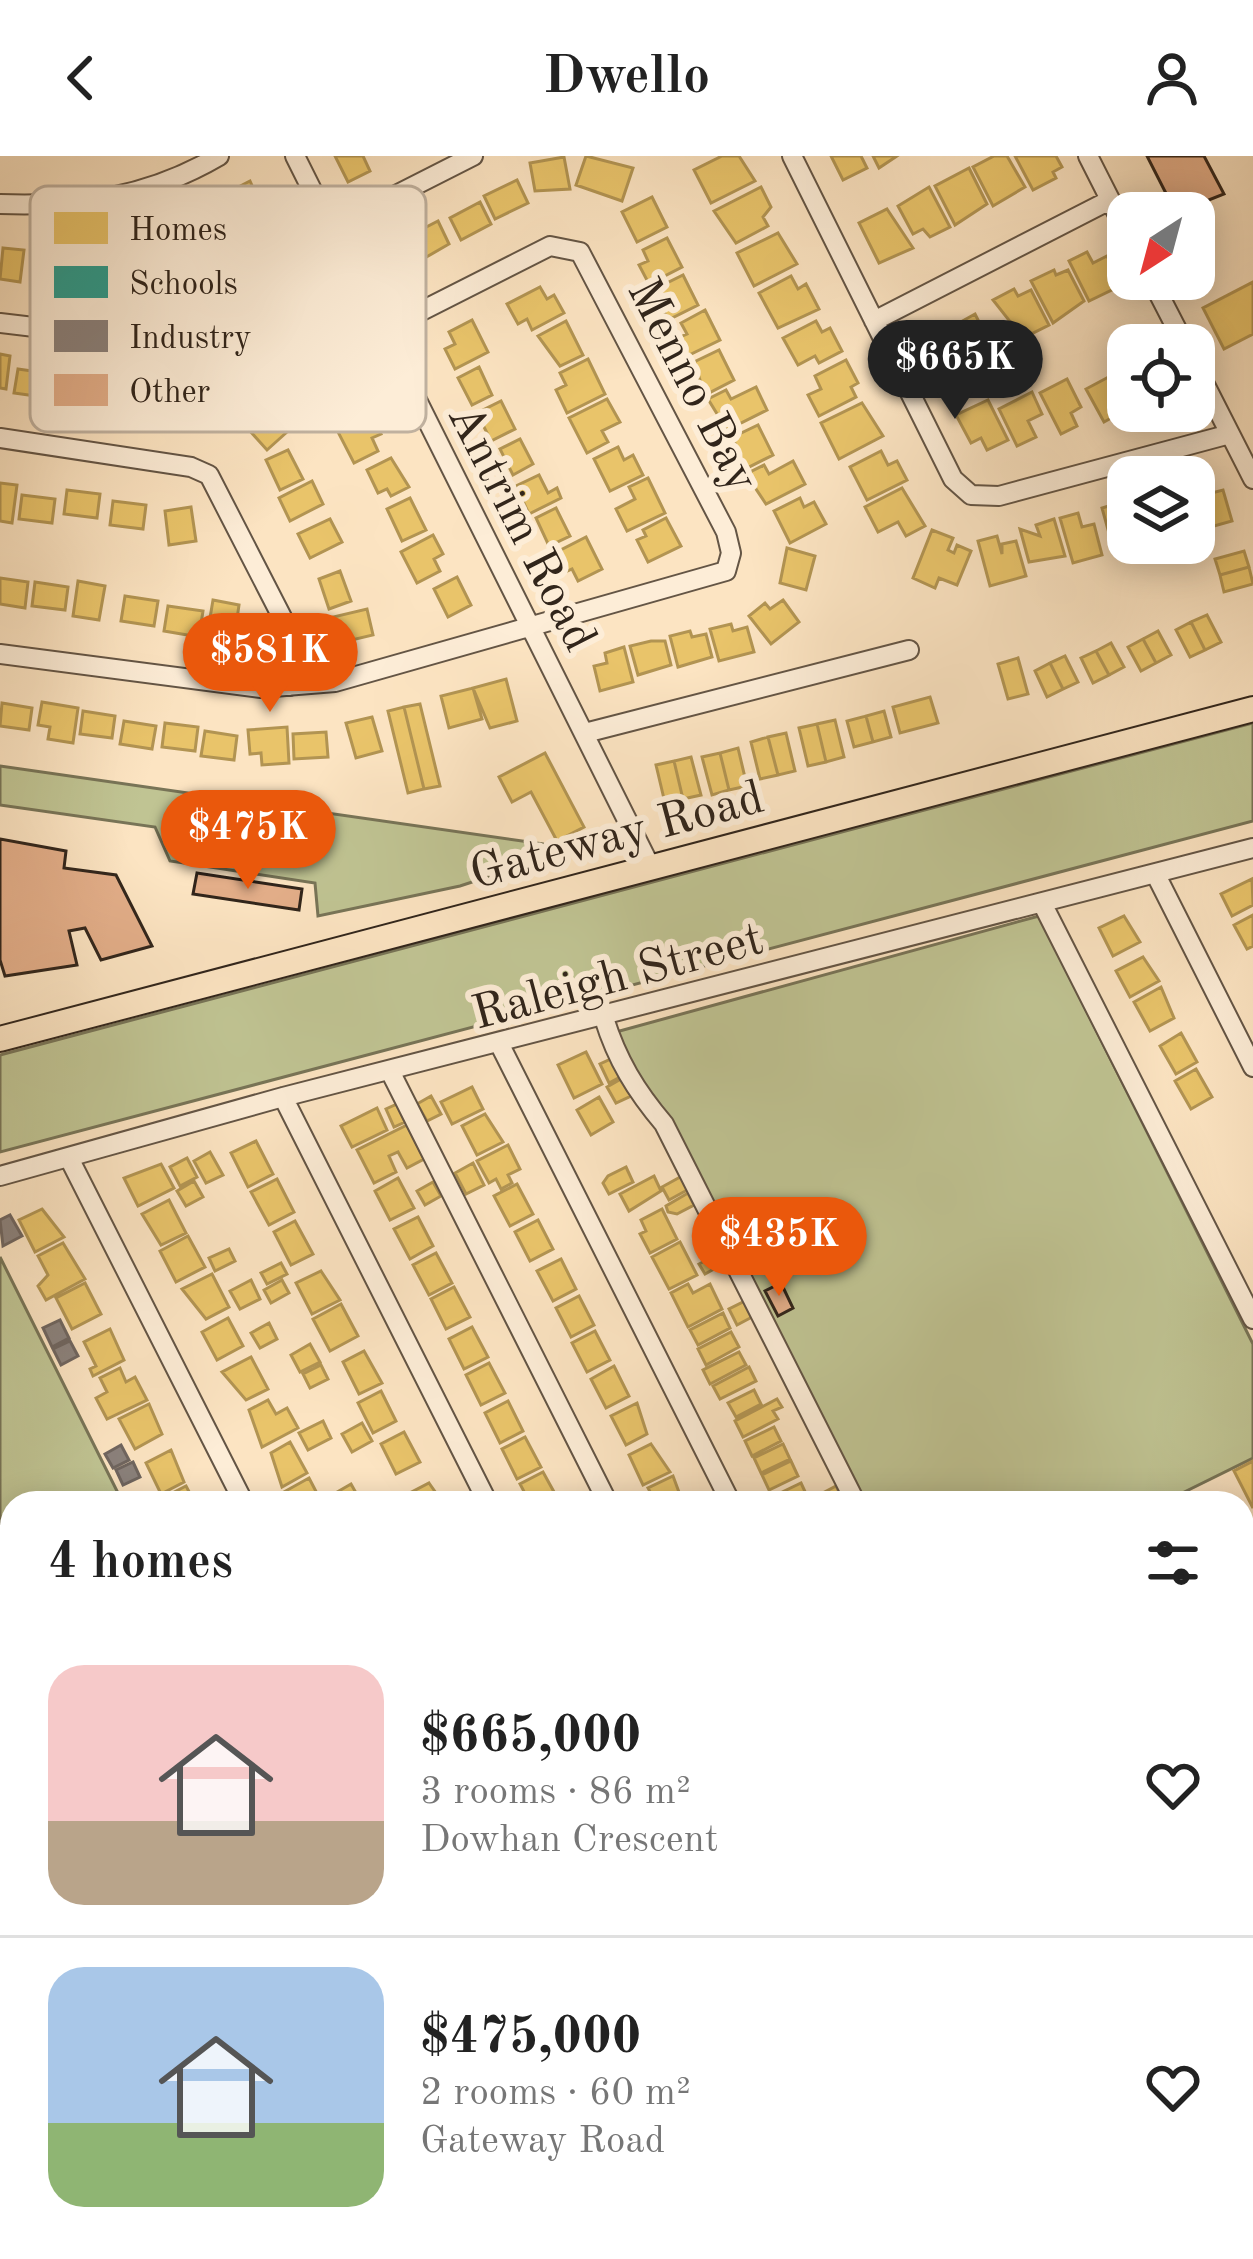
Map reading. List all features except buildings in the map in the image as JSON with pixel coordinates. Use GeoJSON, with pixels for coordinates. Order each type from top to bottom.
{"type":"FeatureCollection","features":[{"type":"Feature","properties":{"kind":"main road","name":"Gateway Road"},"geometry":{"type":"LineString","coordinates":[[0,1040],[1253,709]]}},
{"type":"Feature","properties":{"kind":"street"},"geometry":{"type":"LineString","coordinates":[[148,186],[219,156]]}},
{"type":"Feature","properties":{"kind":"street","name":"Antrim Road"},"geometry":{"type":"LineString","coordinates":[[295,156],[310,186]]}},
{"type":"Feature","properties":{"kind":"street"},"geometry":{"type":"LineString","coordinates":[[414,186],[473,156]]}},
{"type":"Feature","properties":{"kind":"street"},"geometry":{"type":"LineString","coordinates":[[791,156],[953,479],[971,495],[999,496],[1230,434]]}},
{"type":"Feature","properties":{"kind":"street"},"geometry":{"type":"LineString","coordinates":[[1088,156],[1107,194]]}},
{"type":"Feature","properties":{"kind":"street"},"geometry":{"type":"LineString","coordinates":[[874,320],[1107,202]]}},
{"type":"Feature","properties":{"kind":"street"},"geometry":{"type":"LineString","coordinates":[[0,203],[30,204]]}},
{"type":"Feature","properties":{"kind":"street","name":"Menno Bay"},"geometry":{"type":"LineString","coordinates":[[426,309],[550,246],[580,252],[716,512],[731,553],[727,572],[532,627]]}},
{"type":"Feature","properties":{"kind":"street"},"geometry":{"type":"LineString","coordinates":[[0,322],[30,327]]}},
{"type":"Feature","properties":{"kind":"street"},"geometry":{"type":"LineString","coordinates":[[1215,404],[1253,479]]}},
{"type":"Feature","properties":{"kind":"street","name":"Antrim Road"},"geometry":{"type":"LineString","coordinates":[[426,418],[651,868]]}},
{"type":"Feature","properties":{"kind":"street"},"geometry":{"type":"LineString","coordinates":[[0,438],[190,467],[208,476],[284,623],[290,686]]}},
{"type":"Feature","properties":{"kind":"street"},"geometry":{"type":"LineString","coordinates":[[0,654],[261,688],[335,682],[532,627]]}},
{"type":"Feature","properties":{"kind":"street"},"geometry":{"type":"LineString","coordinates":[[585,733],[909,650]]}},
{"type":"Feature","properties":{"kind":"street","name":"Raleigh Street"},"geometry":{"type":"LineString","coordinates":[[0,1176],[283,1097],[391,1073],[1253,848]]}},
{"type":"Feature","properties":{"kind":"street"},"geometry":{"type":"LineString","coordinates":[[1156,875],[1253,1067]]}},
{"type":"Feature","properties":{"kind":"street"},"geometry":{"type":"LineString","coordinates":[[1042,903],[1253,1319]]}},
{"type":"Feature","properties":{"kind":"street"},"geometry":{"type":"LineString","coordinates":[[604,1018],[614,1051],[635,1090],[664,1124],[850,1491]]}},
{"type":"Feature","properties":{"kind":"street"},"geometry":{"type":"LineString","coordinates":[[500,1045],[725,1491]]}},
{"type":"Feature","properties":{"kind":"street"},"geometry":{"type":"LineString","coordinates":[[391,1073],[602,1491]]}},
{"type":"Feature","properties":{"kind":"street"},"geometry":{"type":"LineString","coordinates":[[283,1097],[482,1491]]}},
{"type":"Feature","properties":{"kind":"street"},"geometry":{"type":"LineString","coordinates":[[69,1158],[238,1491]]}},
{"type":"Feature","properties":{"kind":"green space"},"geometry":{"type":"Polygon","coordinates":[[[1253,723],[1253,821],[0,1152],[0,1055],[1253,723]]]}},
{"type":"Feature","properties":{"kind":"green space"},"geometry":{"type":"Polygon","coordinates":[[[0,766],[543,844],[555,855],[460,886],[318,916],[315,883],[170,861],[155,827],[0,805],[0,766]]]}},
{"type":"Feature","properties":{"kind":"green space"},"geometry":{"type":"Polygon","coordinates":[[[1039,916],[1253,1344],[1253,1458],[1186,1491],[851,1491],[616,1032],[1039,916]]]}},
{"type":"Feature","properties":{"kind":"green space"},"geometry":{"type":"Polygon","coordinates":[[[0,1257],[117,1491],[0,1491],[0,1257]]]}}]}
